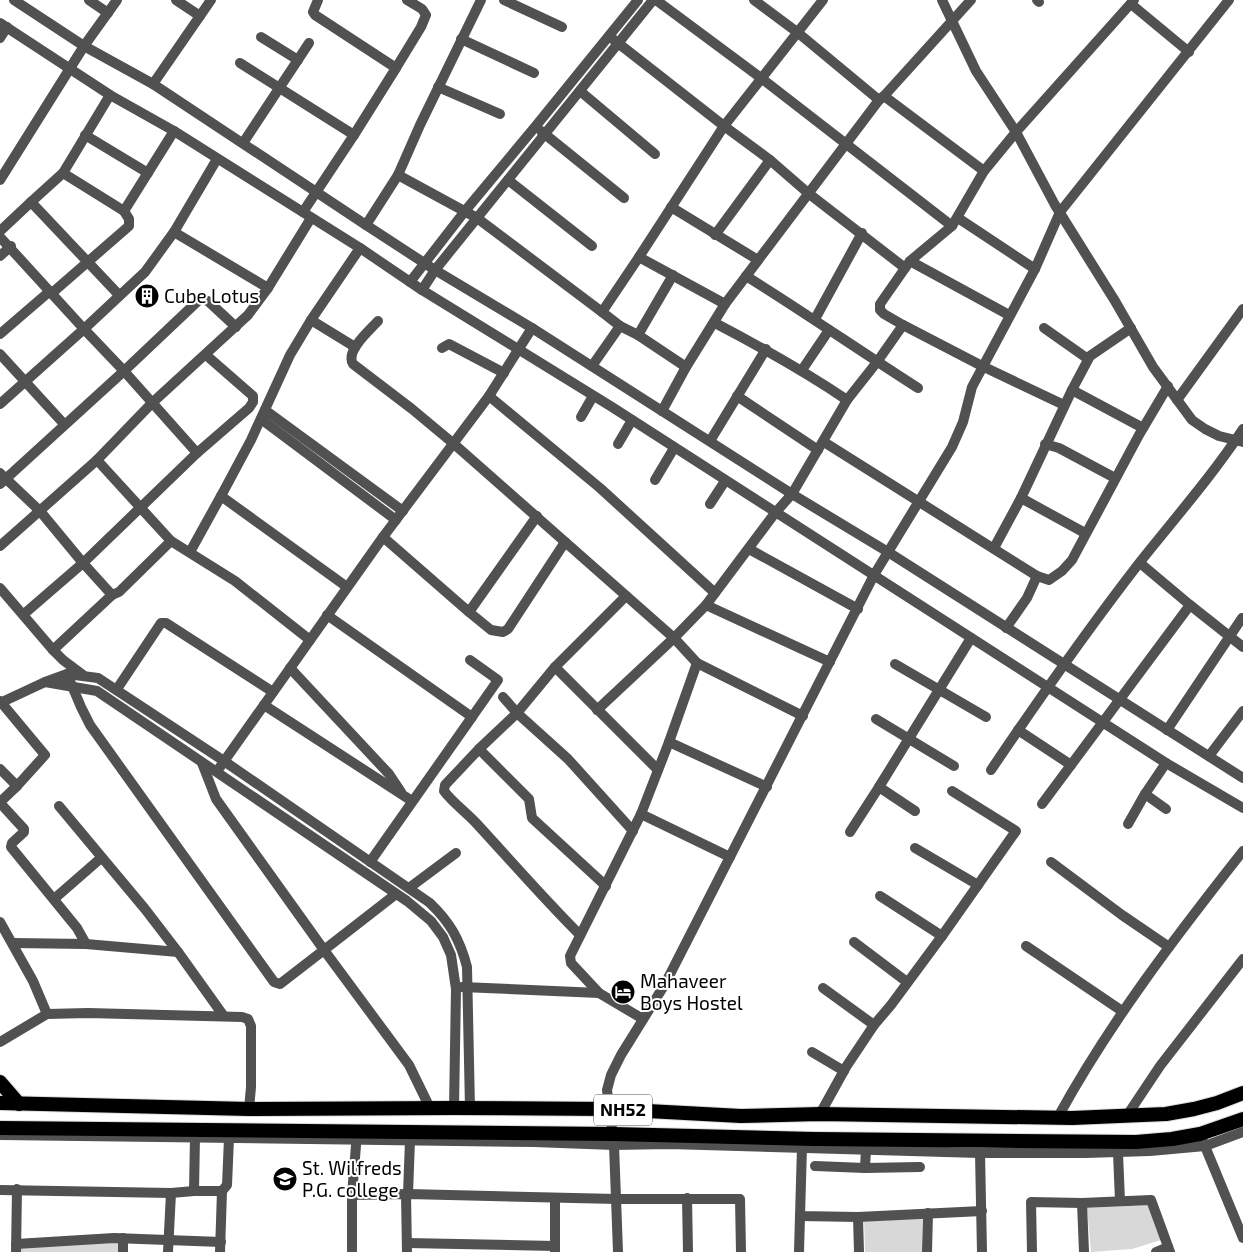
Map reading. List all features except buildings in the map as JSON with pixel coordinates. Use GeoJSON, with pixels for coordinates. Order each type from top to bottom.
{"type":"FeatureCollection","features":[{"type":"Feature","properties":{"kind":"highway"},"geometry":{"type":"LineString","coordinates":[[0,1082],[19,1104]]}},
{"type":"Feature","properties":{"kind":"highway","name":"NH52"},"geometry":{"type":"LineString","coordinates":[[0,1103],[249,1109],[470,1108],[610,1110],[741,1116],[820,1114],[1058,1118],[1166,1114],[1217,1103],[1243,1093]]}},
{"type":"Feature","properties":{"kind":"highway","name":"NH52"},"geometry":{"type":"LineString","coordinates":[[0,1128],[356,1136],[1136,1142],[1172,1139],[1202,1140],[1243,1119]]}},
{"type":"Feature","properties":{"kind":"street"},"geometry":{"type":"LineString","coordinates":[[14,0],[84,46],[153,84],[435,270],[532,328],[1243,778]]}},
{"type":"Feature","properties":{"kind":"street"},"geometry":{"type":"LineString","coordinates":[[89,0],[108,13]]}},
{"type":"Feature","properties":{"kind":"street"},"geometry":{"type":"LineString","coordinates":[[0,180],[84,46],[117,0]]}},
{"type":"Feature","properties":{"kind":"street"},"geometry":{"type":"LineString","coordinates":[[176,0],[200,16]]}},
{"type":"Feature","properties":{"kind":"street"},"geometry":{"type":"LineString","coordinates":[[153,84],[211,0]]}},
{"type":"Feature","properties":{"kind":"street"},"geometry":{"type":"LineString","coordinates":[[318,0],[313,12],[316,15],[396,68]]}},
{"type":"Feature","properties":{"kind":"street"},"geometry":{"type":"LineString","coordinates":[[0,546],[98,460],[152,403],[248,315],[268,288],[307,215],[317,192],[421,27],[426,15],[422,9],[407,0]]}},
{"type":"Feature","properties":{"kind":"street"},"geometry":{"type":"LineString","coordinates":[[366,225],[398,175],[438,87],[481,0]]}},
{"type":"Feature","properties":{"kind":"street"},"geometry":{"type":"LineString","coordinates":[[504,0],[562,27]]}},
{"type":"Feature","properties":{"kind":"street"},"geometry":{"type":"LineString","coordinates":[[410,282],[464,211],[536,127],[638,0]]}},
{"type":"Feature","properties":{"kind":"street"},"geometry":{"type":"LineString","coordinates":[[422,290],[435,270],[655,0],[761,78],[844,144],[955,222],[1035,269]]}},
{"type":"Feature","properties":{"kind":"street"},"geometry":{"type":"LineString","coordinates":[[754,0],[881,98],[984,171]]}},
{"type":"Feature","properties":{"kind":"street"},"geometry":{"type":"LineString","coordinates":[[602,312],[724,126],[822,0]]}},
{"type":"Feature","properties":{"kind":"street"},"geometry":{"type":"LineString","coordinates":[[942,0],[976,71],[1016,132],[1060,212],[1153,366],[1197,424],[1219,436],[1239,441]]}},
{"type":"Feature","properties":{"kind":"street"},"geometry":{"type":"LineString","coordinates":[[662,411],[686,367],[725,304],[844,144],[881,98],[971,0]]}},
{"type":"Feature","properties":{"kind":"street"},"geometry":{"type":"LineString","coordinates":[[618,1252],[614,1139],[607,1090],[610,1075],[664,984],[804,716],[874,575],[952,447],[963,422],[972,387],[1035,269],[1060,212],[1229,0]]}},
{"type":"Feature","properties":{"kind":"street"},"geometry":{"type":"LineString","coordinates":[[1064,405],[982,366],[903,325],[884,314],[880,310],[880,304],[908,265],[955,222],[984,171],[1016,132],[1132,2],[1189,52]]}},
{"type":"Feature","properties":{"kind":"street"},"geometry":{"type":"LineString","coordinates":[[0,38],[4,25],[70,69],[174,131],[360,248],[422,290],[632,420],[1046,688],[1166,763],[1243,808]]}},
{"type":"Feature","properties":{"kind":"street"},"geometry":{"type":"LineString","coordinates":[[261,36],[298,60]]}},
{"type":"Feature","properties":{"kind":"street"},"geometry":{"type":"LineString","coordinates":[[609,36],[862,233],[908,265],[1009,315]]}},
{"type":"Feature","properties":{"kind":"street"},"geometry":{"type":"LineString","coordinates":[[461,39],[534,73]]}},
{"type":"Feature","properties":{"kind":"street"},"geometry":{"type":"LineString","coordinates":[[244,144],[309,43]]}},
{"type":"Feature","properties":{"kind":"street"},"geometry":{"type":"LineString","coordinates":[[240,63],[354,136]]}},
{"type":"Feature","properties":{"kind":"street"},"geometry":{"type":"LineString","coordinates":[[438,87],[500,114]]}},
{"type":"Feature","properties":{"kind":"street"},"geometry":{"type":"LineString","coordinates":[[580,91],[655,154]]}},
{"type":"Feature","properties":{"kind":"street"},"geometry":{"type":"LineString","coordinates":[[0,231],[63,173],[110,94]]}},
{"type":"Feature","properties":{"kind":"street"},"geometry":{"type":"LineString","coordinates":[[536,127],[624,198]]}},
{"type":"Feature","properties":{"kind":"street"},"geometry":{"type":"LineString","coordinates":[[124,211],[174,131]]}},
{"type":"Feature","properties":{"kind":"street"},"geometry":{"type":"LineString","coordinates":[[85,135],[148,173]]}},
{"type":"Feature","properties":{"kind":"street"},"geometry":{"type":"LineString","coordinates":[[0,404],[145,272],[174,232],[217,159]]}},
{"type":"Feature","properties":{"kind":"street"},"geometry":{"type":"LineString","coordinates":[[715,235],[770,160]]}},
{"type":"Feature","properties":{"kind":"street"},"geometry":{"type":"LineString","coordinates":[[0,334],[129,226],[129,220],[124,211],[63,173]]}},
{"type":"Feature","properties":{"kind":"street"},"geometry":{"type":"LineString","coordinates":[[398,175],[477,218],[620,326],[638,335],[686,367]]}},
{"type":"Feature","properties":{"kind":"street"},"geometry":{"type":"LineString","coordinates":[[508,180],[592,246]]}},
{"type":"Feature","properties":{"kind":"street"},"geometry":{"type":"LineString","coordinates":[[31,202],[119,295]]}},
{"type":"Feature","properties":{"kind":"street"},"geometry":{"type":"LineString","coordinates":[[671,208],[758,260]]}},
{"type":"Feature","properties":{"kind":"street"},"geometry":{"type":"LineString","coordinates":[[174,232],[268,288]]}},
{"type":"Feature","properties":{"kind":"street"},"geometry":{"type":"LineString","coordinates":[[815,319],[862,233]]}},
{"type":"Feature","properties":{"kind":"street"},"geometry":{"type":"LineString","coordinates":[[0,237],[11,246],[197,453]]}},
{"type":"Feature","properties":{"kind":"street"},"geometry":{"type":"LineString","coordinates":[[0,256],[11,246]]}},
{"type":"Feature","properties":{"kind":"street"},"geometry":{"type":"LineString","coordinates":[[190,552],[263,415],[290,355],[311,320],[360,248]]}},
{"type":"Feature","properties":{"kind":"street"},"geometry":{"type":"LineString","coordinates":[[639,257],[725,304]]}},
{"type":"Feature","properties":{"kind":"street"},"geometry":{"type":"LineString","coordinates":[[638,335],[673,276]]}},
{"type":"Feature","properties":{"kind":"street"},"geometry":{"type":"LineString","coordinates":[[746,276],[815,319],[918,388]]}},
{"type":"Feature","properties":{"kind":"street"},"geometry":{"type":"LineString","coordinates":[[112,595],[40,511],[2,479],[124,371],[200,299],[208,301],[236,327]]}},
{"type":"Feature","properties":{"kind":"street"},"geometry":{"type":"LineString","coordinates":[[1177,400],[1241,315]]}},
{"type":"Feature","properties":{"kind":"street"},"geometry":{"type":"LineString","coordinates":[[311,320],[355,347]]}},
{"type":"Feature","properties":{"kind":"street"},"geometry":{"type":"LineString","coordinates":[[378,321],[355,347],[350,360],[352,364],[412,408],[537,516],[674,638],[696,663],[804,716]]}},
{"type":"Feature","properties":{"kind":"street"},"geometry":{"type":"LineString","coordinates":[[715,323],[766,349],[847,400]]}},
{"type":"Feature","properties":{"kind":"street"},"geometry":{"type":"LineString","coordinates":[[598,710],[706,605],[775,513],[792,494],[847,400],[903,325]]}},
{"type":"Feature","properties":{"kind":"street"},"geometry":{"type":"LineString","coordinates":[[592,366],[620,326]]}},
{"type":"Feature","properties":{"kind":"street"},"geometry":{"type":"LineString","coordinates":[[216,773],[383,537],[490,396],[532,328]]}},
{"type":"Feature","properties":{"kind":"street"},"geometry":{"type":"LineString","coordinates":[[1044,328],[1088,359]]}},
{"type":"Feature","properties":{"kind":"street"},"geometry":{"type":"LineString","coordinates":[[994,548],[1021,498],[1045,444],[1088,359],[1131,328]]}},
{"type":"Feature","properties":{"kind":"street"},"geometry":{"type":"LineString","coordinates":[[802,370],[829,330]]}},
{"type":"Feature","properties":{"kind":"street"},"geometry":{"type":"LineString","coordinates":[[442,348],[449,344],[504,373]]}},
{"type":"Feature","properties":{"kind":"street"},"geometry":{"type":"LineString","coordinates":[[710,441],[766,349]]}},
{"type":"Feature","properties":{"kind":"street"},"geometry":{"type":"LineString","coordinates":[[0,354],[64,424]]}},
{"type":"Feature","properties":{"kind":"street"},"geometry":{"type":"LineString","coordinates":[[24,614],[83,563],[197,453],[249,408],[253,402],[253,396],[206,354]]}},
{"type":"Feature","properties":{"kind":"street"},"geometry":{"type":"LineString","coordinates":[[737,396],[919,502],[1038,576],[1049,580],[1062,571],[1072,560],[1115,478],[1168,386]]}},
{"type":"Feature","properties":{"kind":"street"},"geometry":{"type":"LineString","coordinates":[[1072,390],[1143,428]]}},
{"type":"Feature","properties":{"kind":"street"},"geometry":{"type":"LineString","coordinates":[[490,396],[600,488],[715,593]]}},
{"type":"Feature","properties":{"kind":"street"},"geometry":{"type":"LineString","coordinates":[[580,417],[593,396]]}},
{"type":"Feature","properties":{"kind":"street"},"geometry":{"type":"LineString","coordinates":[[263,415],[370,486],[403,511]]}},
{"type":"Feature","properties":{"kind":"street"},"geometry":{"type":"LineString","coordinates":[[263,415],[363,496],[396,520]]}},
{"type":"Feature","properties":{"kind":"street"},"geometry":{"type":"LineString","coordinates":[[618,444],[632,420]]}},
{"type":"Feature","properties":{"kind":"street"},"geometry":{"type":"LineString","coordinates":[[991,770],[1063,664],[1140,563],[1239,441],[1243,429]]}},
{"type":"Feature","properties":{"kind":"street"},"geometry":{"type":"LineString","coordinates":[[1045,444],[1059,448],[1115,478]]}},
{"type":"Feature","properties":{"kind":"street"},"geometry":{"type":"LineString","coordinates":[[655,480],[674,448]]}},
{"type":"Feature","properties":{"kind":"street"},"geometry":{"type":"LineString","coordinates":[[98,460],[171,541],[235,581],[310,640]]}},
{"type":"Feature","properties":{"kind":"street"},"geometry":{"type":"LineString","coordinates":[[710,504],[725,481]]}},
{"type":"Feature","properties":{"kind":"street"},"geometry":{"type":"LineString","coordinates":[[363,496],[370,486]]}},
{"type":"Feature","properties":{"kind":"street"},"geometry":{"type":"LineString","coordinates":[[221,496],[347,587]]}},
{"type":"Feature","properties":{"kind":"street"},"geometry":{"type":"LineString","coordinates":[[1021,498],[1085,533]]}},
{"type":"Feature","properties":{"kind":"street"},"geometry":{"type":"LineString","coordinates":[[469,612],[537,516]]}},
{"type":"Feature","properties":{"kind":"street"},"geometry":{"type":"LineString","coordinates":[[383,537],[491,630],[503,632],[508,628],[565,542]]}},
{"type":"Feature","properties":{"kind":"street"},"geometry":{"type":"LineString","coordinates":[[54,650],[112,595],[119,592],[171,541]]}},
{"type":"Feature","properties":{"kind":"street"},"geometry":{"type":"LineString","coordinates":[[749,549],[858,609]]}},
{"type":"Feature","properties":{"kind":"street"},"geometry":{"type":"LineString","coordinates":[[1140,563],[1243,647]]}},
{"type":"Feature","properties":{"kind":"street"},"geometry":{"type":"LineString","coordinates":[[1006,628],[1038,576]]}},
{"type":"Feature","properties":{"kind":"street"},"geometry":{"type":"LineString","coordinates":[[0,588],[63,660],[85,676]]}},
{"type":"Feature","properties":{"kind":"street"},"geometry":{"type":"LineString","coordinates":[[580,935],[545,900],[478,825],[451,800],[444,790],[445,784],[517,713],[555,667],[626,596]]}},
{"type":"Feature","properties":{"kind":"street"},"geometry":{"type":"LineString","coordinates":[[706,605],[830,662]]}},
{"type":"Feature","properties":{"kind":"street"},"geometry":{"type":"LineString","coordinates":[[1042,804],[1190,605]]}},
{"type":"Feature","properties":{"kind":"street"},"geometry":{"type":"LineString","coordinates":[[327,615],[472,717]]}},
{"type":"Feature","properties":{"kind":"street"},"geometry":{"type":"LineString","coordinates":[[1167,730],[1242,618]]}},
{"type":"Feature","properties":{"kind":"street"},"geometry":{"type":"LineString","coordinates":[[117,689],[161,623],[166,623],[273,692]]}},
{"type":"Feature","properties":{"kind":"street"},"geometry":{"type":"LineString","coordinates":[[850,832],[971,638]]}},
{"type":"Feature","properties":{"kind":"street"},"geometry":{"type":"LineString","coordinates":[[370,862],[498,680],[470,660]]}},
{"type":"Feature","properties":{"kind":"street"},"geometry":{"type":"LineString","coordinates":[[643,1019],[598,993],[571,963],[570,959],[580,935],[641,814],[669,742],[696,663]]}},
{"type":"Feature","properties":{"kind":"street"},"geometry":{"type":"LineString","coordinates":[[895,664],[986,717]]}},
{"type":"Feature","properties":{"kind":"street"},"geometry":{"type":"LineString","coordinates":[[555,667],[658,770]]}},
{"type":"Feature","properties":{"kind":"street"},"geometry":{"type":"LineString","coordinates":[[290,668],[389,774],[403,795]]}},
{"type":"Feature","properties":{"kind":"street"},"geometry":{"type":"LineString","coordinates":[[67,674],[90,725],[274,982],[280,984],[396,894]]}},
{"type":"Feature","properties":{"kind":"street"},"geometry":{"type":"LineString","coordinates":[[86,944],[77,928],[12,846],[12,843],[24,832],[24,829],[0,803],[18,786],[45,755],[0,702],[67,674],[98,678],[117,689],[409,888],[430,903],[444,917],[462,948],[467,967],[470,1108]]}},
{"type":"Feature","properties":{"kind":"street"},"geometry":{"type":"LineString","coordinates":[[45,682],[55,685],[72,685],[97,691],[396,894],[430,921],[443,937],[450,955],[456,988],[454,1108]]}},
{"type":"Feature","properties":{"kind":"street"},"geometry":{"type":"LineString","coordinates":[[503,697],[517,713],[568,759],[633,831]]}},
{"type":"Feature","properties":{"kind":"street"},"geometry":{"type":"LineString","coordinates":[[264,704],[412,801]]}},
{"type":"Feature","properties":{"kind":"street"},"geometry":{"type":"LineString","coordinates":[[1209,756],[1243,712]]}},
{"type":"Feature","properties":{"kind":"street"},"geometry":{"type":"LineString","coordinates":[[876,719],[954,766]]}},
{"type":"Feature","properties":{"kind":"street"},"geometry":{"type":"LineString","coordinates":[[1018,730],[1071,765]]}},
{"type":"Feature","properties":{"kind":"street"},"geometry":{"type":"LineString","coordinates":[[669,742],[767,787]]}},
{"type":"Feature","properties":{"kind":"street"},"geometry":{"type":"LineString","coordinates":[[479,749],[529,799],[532,818],[606,886]]}},
{"type":"Feature","properties":{"kind":"street"},"geometry":{"type":"LineString","coordinates":[[202,762],[216,799],[409,1065],[430,1108]]}},
{"type":"Feature","properties":{"kind":"street"},"geometry":{"type":"LineString","coordinates":[[1128,824],[1166,763]]}},
{"type":"Feature","properties":{"kind":"street"},"geometry":{"type":"LineString","coordinates":[[0,769],[18,786]]}},
{"type":"Feature","properties":{"kind":"street"},"geometry":{"type":"LineString","coordinates":[[879,787],[915,811]]}},
{"type":"Feature","properties":{"kind":"street"},"geometry":{"type":"LineString","coordinates":[[820,1114],[844,1071],[874,1025],[942,936],[1016,832],[952,791]]}},
{"type":"Feature","properties":{"kind":"street"},"geometry":{"type":"LineString","coordinates":[[1145,794],[1166,809]]}},
{"type":"Feature","properties":{"kind":"street"},"geometry":{"type":"LineString","coordinates":[[59,806],[145,909],[178,952],[222,1016]]}},
{"type":"Feature","properties":{"kind":"street"},"geometry":{"type":"LineString","coordinates":[[641,814],[730,857]]}},
{"type":"Feature","properties":{"kind":"street"},"geometry":{"type":"LineString","coordinates":[[915,848],[978,885]]}},
{"type":"Feature","properties":{"kind":"street"},"geometry":{"type":"LineString","coordinates":[[1058,1118],[1122,1011],[1243,851]]}},
{"type":"Feature","properties":{"kind":"street"},"geometry":{"type":"LineString","coordinates":[[409,888],[456,853]]}},
{"type":"Feature","properties":{"kind":"street"},"geometry":{"type":"LineString","coordinates":[[54,899],[101,858]]}},
{"type":"Feature","properties":{"kind":"street"},"geometry":{"type":"LineString","coordinates":[[1051,862],[1169,947]]}},
{"type":"Feature","properties":{"kind":"street"},"geometry":{"type":"LineString","coordinates":[[880,896],[942,936]]}},
{"type":"Feature","properties":{"kind":"street"},"geometry":{"type":"LineString","coordinates":[[0,922],[33,981],[47,1014]]}},
{"type":"Feature","properties":{"kind":"street"},"geometry":{"type":"LineString","coordinates":[[854,942],[907,982]]}},
{"type":"Feature","properties":{"kind":"street"},"geometry":{"type":"LineString","coordinates":[[14,944],[86,944],[178,952]]}},
{"type":"Feature","properties":{"kind":"street"},"geometry":{"type":"LineString","coordinates":[[1026,946],[1122,1011]]}},
{"type":"Feature","properties":{"kind":"street"},"geometry":{"type":"LineString","coordinates":[[1126,1116],[1160,1066],[1243,959]]}},
{"type":"Feature","properties":{"kind":"street"},"geometry":{"type":"LineString","coordinates":[[456,988],[467,986],[598,993]]}},
{"type":"Feature","properties":{"kind":"street"},"geometry":{"type":"LineString","coordinates":[[823,988],[874,1025]]}},
{"type":"Feature","properties":{"kind":"street"},"geometry":{"type":"LineString","coordinates":[[0,1042],[47,1014],[248,1018],[251,1026],[249,1109]]}},
{"type":"Feature","properties":{"kind":"street"},"geometry":{"type":"LineString","coordinates":[[812,1052],[844,1071]]}},
{"type":"Feature","properties":{"kind":"street"},"geometry":{"type":"LineString","coordinates":[[0,1135],[228,1138],[356,1136],[410,1140],[534,1142],[614,1139],[669,1144],[980,1153],[1118,1152],[1243,1132]]}},
{"type":"Feature","properties":{"kind":"street"},"geometry":{"type":"LineString","coordinates":[[352,1252],[352,1195],[356,1136]]}},
{"type":"Feature","properties":{"kind":"street"},"geometry":{"type":"LineString","coordinates":[[194,1190],[195,1137]]}},
{"type":"Feature","properties":{"kind":"street"},"geometry":{"type":"LineString","coordinates":[[16,1189],[16,1248],[123,1238],[167,1240],[220,1247],[222,1191],[227,1185],[228,1138]]}},
{"type":"Feature","properties":{"kind":"street"},"geometry":{"type":"LineString","coordinates":[[410,1140],[407,1247],[555,1249],[555,1198]]}},
{"type":"Feature","properties":{"kind":"street"},"geometry":{"type":"LineString","coordinates":[[1202,1140],[1243,1238]]}},
{"type":"Feature","properties":{"kind":"street"},"geometry":{"type":"LineString","coordinates":[[799,1252],[802,1147]]}},
{"type":"Feature","properties":{"kind":"street"},"geometry":{"type":"LineString","coordinates":[[865,1168],[866,1149]]}},
{"type":"Feature","properties":{"kind":"street"},"geometry":{"type":"LineString","coordinates":[[1118,1152],[1120,1201]]}},
{"type":"Feature","properties":{"kind":"street"},"geometry":{"type":"LineString","coordinates":[[980,1153],[982,1252]]}},
{"type":"Feature","properties":{"kind":"street"},"geometry":{"type":"LineString","coordinates":[[815,1166],[865,1168],[920,1167]]}},
{"type":"Feature","properties":{"kind":"street"},"geometry":{"type":"LineString","coordinates":[[0,1190],[171,1193],[194,1190],[222,1191]]}},
{"type":"Feature","properties":{"kind":"street"},"geometry":{"type":"LineString","coordinates":[[168,1252],[167,1240],[171,1193]]}},
{"type":"Feature","properties":{"kind":"street"},"geometry":{"type":"LineString","coordinates":[[352,1195],[407,1194],[617,1199],[740,1199],[741,1252]]}},
{"type":"Feature","properties":{"kind":"street"},"geometry":{"type":"LineString","coordinates":[[687,1198],[688,1252]]}},
{"type":"Feature","properties":{"kind":"street"},"geometry":{"type":"LineString","coordinates":[[1032,1252],[1031,1202],[1082,1203],[1151,1200],[1169,1250],[1156,1252]]}},
{"type":"Feature","properties":{"kind":"street"},"geometry":{"type":"LineString","coordinates":[[1082,1203],[1084,1252]]}},
{"type":"Feature","properties":{"kind":"street"},"geometry":{"type":"LineString","coordinates":[[800,1216],[858,1217],[982,1211]]}},
{"type":"Feature","properties":{"kind":"street"},"geometry":{"type":"LineString","coordinates":[[927,1252],[928,1213]]}},
{"type":"Feature","properties":{"kind":"street"},"geometry":{"type":"LineString","coordinates":[[858,1217],[859,1252]]}},
{"type":"Feature","properties":{"kind":"street"},"geometry":{"type":"LineString","coordinates":[[123,1238],[123,1252]]}},
{"type":"Feature","properties":{"kind":"shaded area"},"geometry":{"type":"Polygon","coordinates":[[[1150,1205],[1161,1240],[1132,1249],[1091,1252],[1087,1208],[1150,1205]]]}},
{"type":"Feature","properties":{"kind":"shaded area"},"geometry":{"type":"Polygon","coordinates":[[[922,1217],[922,1252],[865,1252],[864,1218],[922,1217]]]}},
{"type":"Feature","properties":{"kind":"shaded area"},"geometry":{"type":"Polygon","coordinates":[[[123,1238],[123,1252],[16,1252],[16,1244],[123,1238]]]}},
{"type":"Feature","properties":{"kind":"place","name":"Cube Lotus"},"geometry":{"type":"Point","coordinates":[147,296]}},
{"type":"Feature","properties":{"kind":"place","name":"Mahaveer Boys Hostel"},"geometry":{"type":"Point","coordinates":[623,992]}},
{"type":"Feature","properties":{"kind":"place","name":"St. Wilfreds P.G. college"},"geometry":{"type":"Point","coordinates":[285,1179]}}]}
